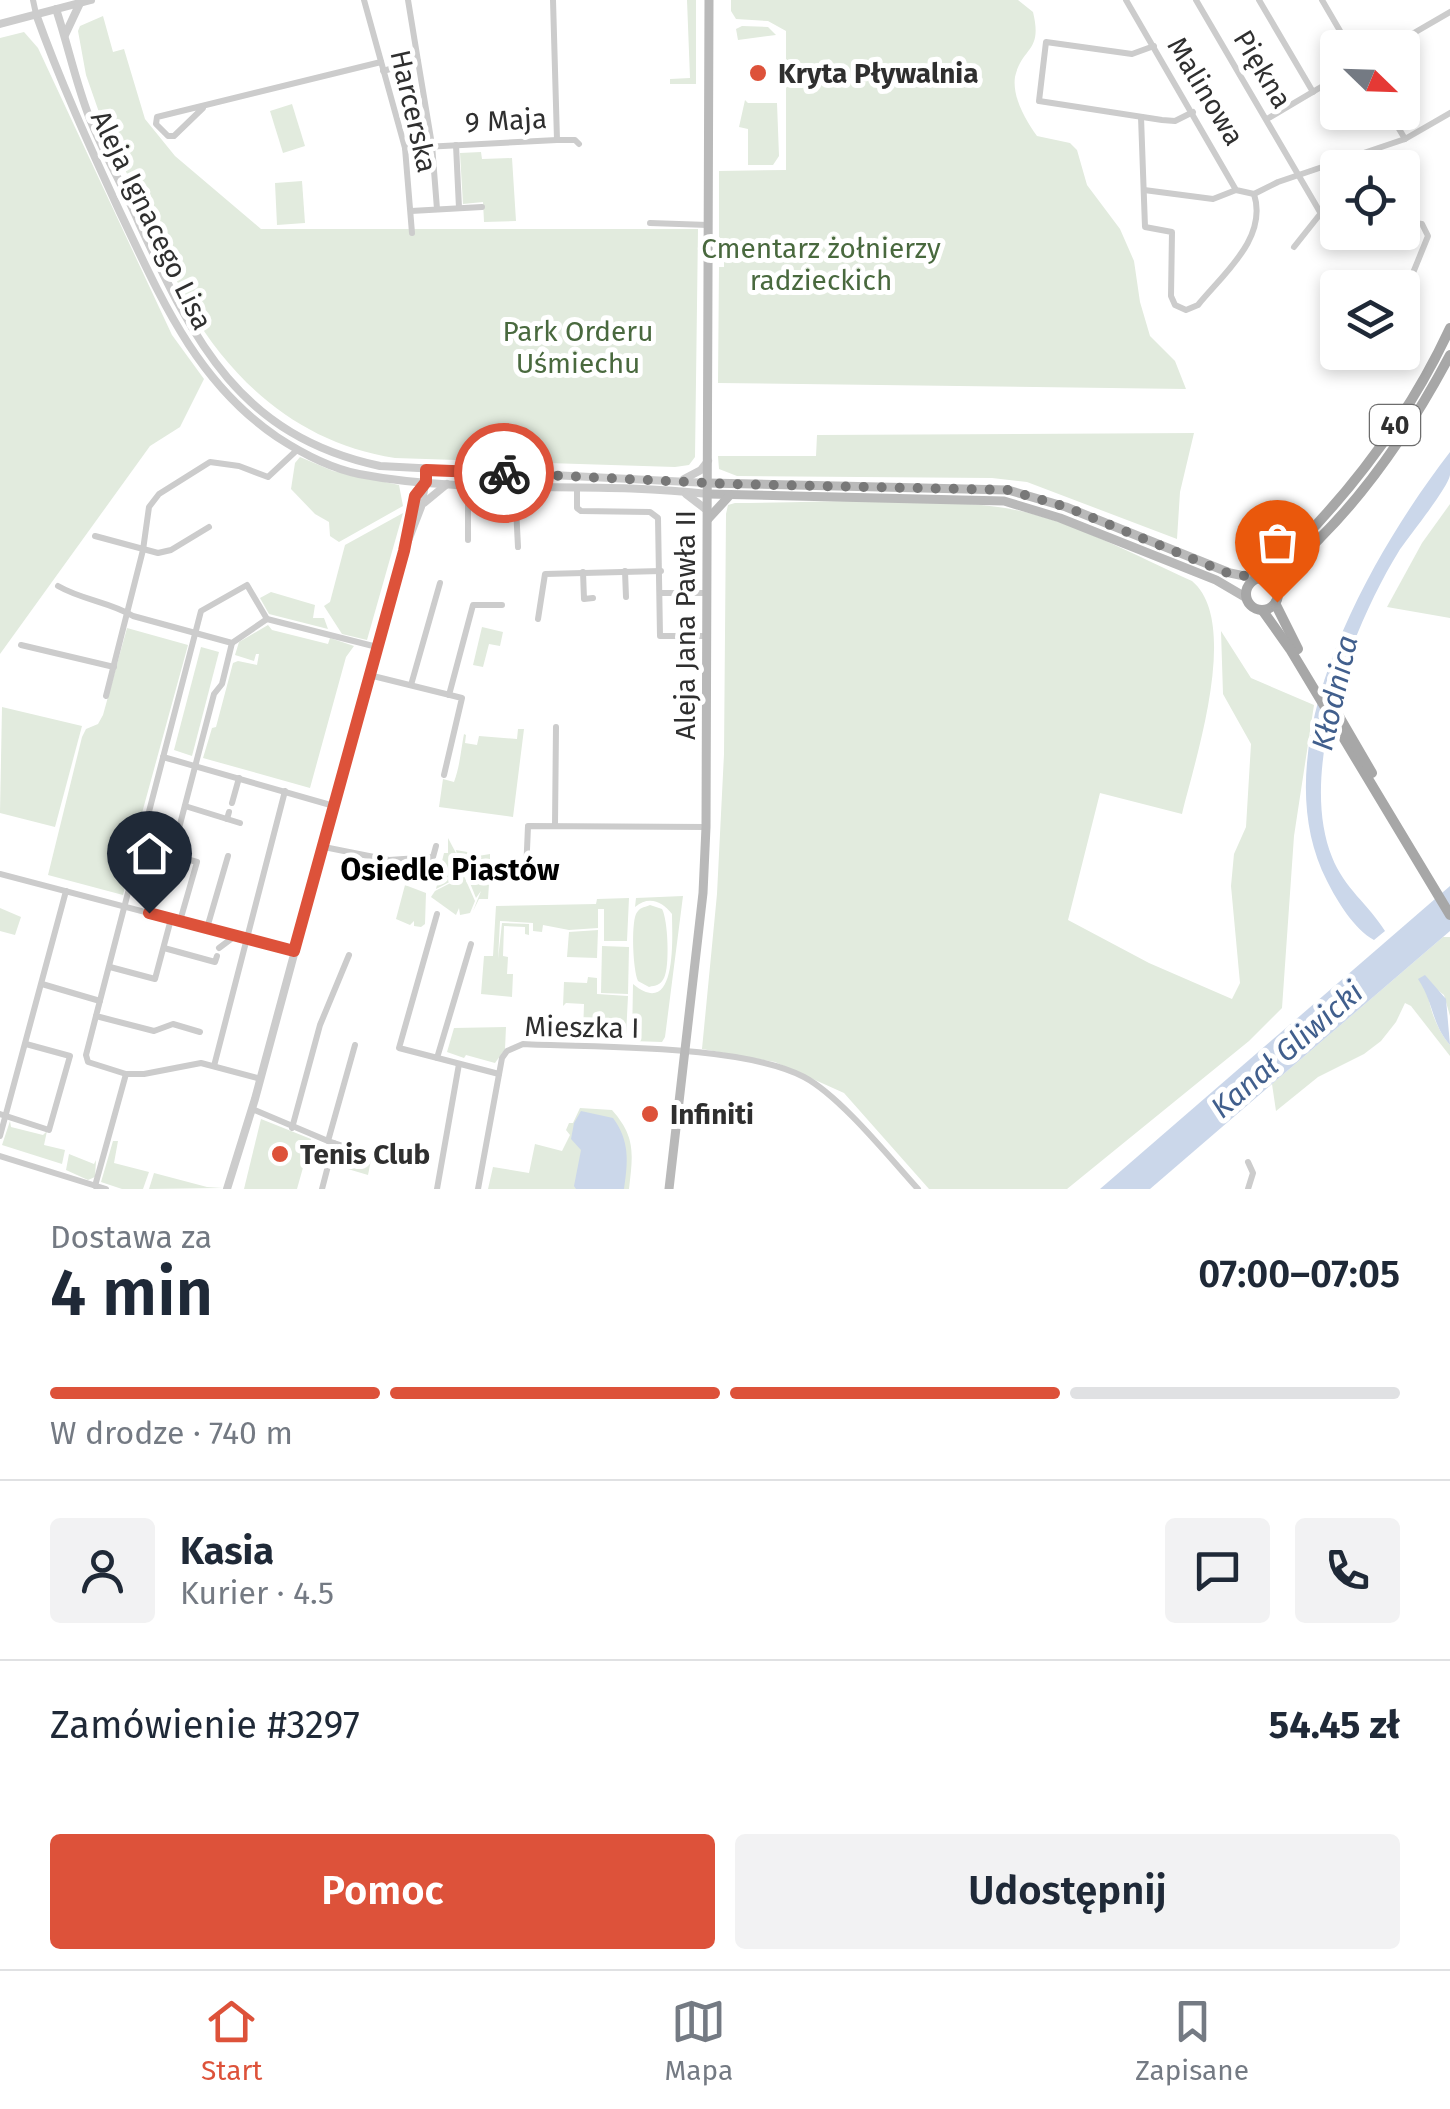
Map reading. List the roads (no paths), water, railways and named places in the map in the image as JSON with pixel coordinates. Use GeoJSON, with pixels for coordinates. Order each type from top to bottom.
{"type":"FeatureCollection","features":[{"type":"Feature","properties":{"kind":"main road","name":"Aleja Jana Pawła II"},"geometry":{"type":"LineString","coordinates":[[669,1189],[703,893],[706,827],[709,0]]}},
{"type":"Feature","properties":{"kind":"main road","name":"40"},"geometry":{"type":"LineString","coordinates":[[1245,596],[1257,578],[1269,573],[1327,514],[1367,465],[1405,410],[1450,328]]}},
{"type":"Feature","properties":{"kind":"main road","name":"40"},"geometry":{"type":"LineString","coordinates":[[1263,611],[1277,599],[1286,574],[1348,508],[1392,452],[1450,355]]}},
{"type":"Feature","properties":{"kind":"main road"},"geometry":{"type":"LineString","coordinates":[[708,461],[728,484]]}},
{"type":"Feature","properties":{"kind":"main road"},"geometry":{"type":"LineString","coordinates":[[708,482],[1008,490],[1066,507],[1230,574],[1270,581],[1304,666]]}},
{"type":"Feature","properties":{"kind":"main road"},"geometry":{"type":"LineString","coordinates":[[708,494],[1004,501],[1095,532],[1229,586],[1263,611],[1304,666],[1450,916]]}},
{"type":"Feature","properties":{"kind":"main road"},"geometry":{"type":"LineString","coordinates":[[708,516],[730,496]]}},
{"type":"Feature","properties":{"kind":"main road"},"geometry":{"type":"LineString","coordinates":[[1427,871],[1450,903]]}},
{"type":"Feature","properties":{"kind":"street"},"geometry":{"type":"LineString","coordinates":[[33,0],[36,14]]}},
{"type":"Feature","properties":{"kind":"street"},"geometry":{"type":"LineString","coordinates":[[0,24],[55,5],[91,0]]}},
{"type":"Feature","properties":{"kind":"street","name":"Harcerska"},"geometry":{"type":"LineString","coordinates":[[364,0],[405,148],[412,233]]}},
{"type":"Feature","properties":{"kind":"street","name":"9 Maja"},"geometry":{"type":"LineString","coordinates":[[408,0],[432,145]]}},
{"type":"Feature","properties":{"kind":"street"},"geometry":{"type":"LineString","coordinates":[[553,0],[557,140]]}},
{"type":"Feature","properties":{"kind":"street","name":"Malinowa"},"geometry":{"type":"LineString","coordinates":[[1126,0],[1236,190],[1254,194]]}},
{"type":"Feature","properties":{"kind":"street","name":"Piękna"},"geometry":{"type":"LineString","coordinates":[[1196,0],[1320,211]]}},
{"type":"Feature","properties":{"kind":"street"},"geometry":{"type":"LineString","coordinates":[[1259,0],[1313,92]]}},
{"type":"Feature","properties":{"kind":"street"},"geometry":{"type":"LineString","coordinates":[[1322,0],[1340,30]]}},
{"type":"Feature","properties":{"kind":"street"},"geometry":{"type":"LineString","coordinates":[[1417,30],[1450,10],[1445,0]]}},
{"type":"Feature","properties":{"kind":"street"},"geometry":{"type":"LineString","coordinates":[[64,36],[80,3]]}},
{"type":"Feature","properties":{"kind":"street","name":"Aleja Ignacego Lisa"},"geometry":{"type":"LineString","coordinates":[[55,5],[89,117],[174,298],[199,342],[262,411],[309,444],[359,461],[426,470],[708,482]]}},
{"type":"Feature","properties":{"kind":"street","name":"Aleja Ignacego Lisa"},"geometry":{"type":"LineString","coordinates":[[36,14],[79,123],[182,338],[236,405],[297,450],[344,471],[403,480],[708,494]]}},
{"type":"Feature","properties":{"kind":"street"},"geometry":{"type":"LineString","coordinates":[[1154,46],[1132,54],[1046,42],[1039,101],[1174,121],[1192,112]]}},
{"type":"Feature","properties":{"kind":"street"},"geometry":{"type":"LineString","coordinates":[[203,108],[174,136],[168,136],[156,124],[157,117],[418,61]]}},
{"type":"Feature","properties":{"kind":"street"},"geometry":{"type":"LineString","coordinates":[[1267,120],[1320,88]]}},
{"type":"Feature","properties":{"kind":"street"},"geometry":{"type":"LineString","coordinates":[[1141,117],[1145,228],[1172,232],[1171,296],[1175,305],[1186,310],[1198,304],[1252,238],[1258,217],[1254,194],[1404,139],[1450,113]]}},
{"type":"Feature","properties":{"kind":"street"},"geometry":{"type":"LineString","coordinates":[[1399,130],[1404,139]]}},
{"type":"Feature","properties":{"kind":"street","name":"9 Maja"},"geometry":{"type":"LineString","coordinates":[[405,148],[557,140],[580,144]]}},
{"type":"Feature","properties":{"kind":"street"},"geometry":{"type":"LineString","coordinates":[[456,144],[459,208]]}},
{"type":"Feature","properties":{"kind":"street"},"geometry":{"type":"LineString","coordinates":[[432,145],[436,210]]}},
{"type":"Feature","properties":{"kind":"street"},"geometry":{"type":"LineString","coordinates":[[1144,190],[1213,199],[1236,190]]}},
{"type":"Feature","properties":{"kind":"street"},"geometry":{"type":"LineString","coordinates":[[411,211],[482,207]]}},
{"type":"Feature","properties":{"kind":"street"},"geometry":{"type":"LineString","coordinates":[[1294,247],[1320,214]]}},
{"type":"Feature","properties":{"kind":"street"},"geometry":{"type":"LineString","coordinates":[[650,223],[709,224]]}},
{"type":"Feature","properties":{"kind":"street"},"geometry":{"type":"LineString","coordinates":[[1414,270],[1428,236],[1420,224]]}},
{"type":"Feature","properties":{"kind":"street"},"geometry":{"type":"LineString","coordinates":[[106,696],[143,550],[149,507],[159,494],[210,462],[240,466],[268,477],[297,450]]}},
{"type":"Feature","properties":{"kind":"street"},"geometry":{"type":"LineString","coordinates":[[680,481],[701,470],[708,461]]}},
{"type":"Feature","properties":{"kind":"street"},"geometry":{"type":"LineString","coordinates":[[404,551],[421,507],[426,470]]}},
{"type":"Feature","properties":{"kind":"street"},"geometry":{"type":"LineString","coordinates":[[403,480],[415,496]]}},
{"type":"Feature","properties":{"kind":"street"},"geometry":{"type":"LineString","coordinates":[[227,1189],[324,847],[404,551],[415,496],[426,482]]}},
{"type":"Feature","properties":{"kind":"street"},"geometry":{"type":"LineString","coordinates":[[421,507],[449,483]]}},
{"type":"Feature","properties":{"kind":"street"},"geometry":{"type":"LineString","coordinates":[[468,483],[468,540]]}},
{"type":"Feature","properties":{"kind":"street"},"geometry":{"type":"LineString","coordinates":[[515,485],[518,547]]}},
{"type":"Feature","properties":{"kind":"street"},"geometry":{"type":"LineString","coordinates":[[577,488],[577,508],[581,511],[654,514],[660,522],[660,636],[707,636]]}},
{"type":"Feature","properties":{"kind":"street"},"geometry":{"type":"LineString","coordinates":[[682,492],[708,516]]}},
{"type":"Feature","properties":{"kind":"street"},"geometry":{"type":"LineString","coordinates":[[95,536],[158,553],[171,550],[209,527]]}},
{"type":"Feature","properties":{"kind":"street"},"geometry":{"type":"LineString","coordinates":[[538,618],[545,574],[661,570]]}},
{"type":"Feature","properties":{"kind":"street"},"geometry":{"type":"LineString","coordinates":[[625,571],[626,597]]}},
{"type":"Feature","properties":{"kind":"street"},"geometry":{"type":"LineString","coordinates":[[583,572],[584,599],[594,598]]}},
{"type":"Feature","properties":{"kind":"street"},"geometry":{"type":"LineString","coordinates":[[412,686],[440,583]]}},
{"type":"Feature","properties":{"kind":"street"},"geometry":{"type":"LineString","coordinates":[[261,1079],[193,1062],[144,1074],[126,1074],[86,1060],[201,611],[247,585],[267,619],[377,647]]}},
{"type":"Feature","properties":{"kind":"street"},"geometry":{"type":"LineString","coordinates":[[58,586],[75,596],[232,643]]}},
{"type":"Feature","properties":{"kind":"street"},"geometry":{"type":"LineString","coordinates":[[660,593],[707,592]]}},
{"type":"Feature","properties":{"kind":"street"},"geometry":{"type":"LineString","coordinates":[[449,695],[473,605],[502,605]]}},
{"type":"Feature","properties":{"kind":"street"},"geometry":{"type":"LineString","coordinates":[[172,855],[214,694],[222,684],[232,643],[267,619]]}},
{"type":"Feature","properties":{"kind":"street"},"geometry":{"type":"LineString","coordinates":[[683,636],[683,664]]}},
{"type":"Feature","properties":{"kind":"street"},"geometry":{"type":"LineString","coordinates":[[20,645],[114,667]]}},
{"type":"Feature","properties":{"kind":"street"},"geometry":{"type":"LineString","coordinates":[[370,674],[462,698],[444,776]]}},
{"type":"Feature","properties":{"kind":"street"},"geometry":{"type":"LineString","coordinates":[[555,826],[556,727]]}},
{"type":"Feature","properties":{"kind":"street"},"geometry":{"type":"LineString","coordinates":[[164,757],[334,806]]}},
{"type":"Feature","properties":{"kind":"street"},"geometry":{"type":"LineString","coordinates":[[232,803],[239,778]]}},
{"type":"Feature","properties":{"kind":"street"},"geometry":{"type":"LineString","coordinates":[[214,1066],[285,792]]}},
{"type":"Feature","properties":{"kind":"street"},"geometry":{"type":"LineString","coordinates":[[185,806],[228,816],[240,823]]}},
{"type":"Feature","properties":{"kind":"street"},"geometry":{"type":"LineString","coordinates":[[526,873],[528,826],[706,827]]}},
{"type":"Feature","properties":{"kind":"street"},"geometry":{"type":"LineString","coordinates":[[110,967],[155,979],[196,862],[142,846]]}},
{"type":"Feature","properties":{"kind":"street"},"geometry":{"type":"LineString","coordinates":[[324,847],[406,861],[433,857],[436,846]]}},
{"type":"Feature","properties":{"kind":"street"},"geometry":{"type":"LineString","coordinates":[[207,928],[228,856]]}},
{"type":"Feature","properties":{"kind":"street"},"geometry":{"type":"LineString","coordinates":[[0,874],[294,951]]}},
{"type":"Feature","properties":{"kind":"street"},"geometry":{"type":"LineString","coordinates":[[0,1136],[66,891]]}},
{"type":"Feature","properties":{"kind":"street","name":"Mieszka I"},"geometry":{"type":"LineString","coordinates":[[437,914],[399,1048],[499,1074],[508,1051],[523,1044],[685,1052]]}},
{"type":"Feature","properties":{"kind":"street"},"geometry":{"type":"LineString","coordinates":[[164,948],[216,962],[218,952],[236,935]]}},
{"type":"Feature","properties":{"kind":"street"},"geometry":{"type":"LineString","coordinates":[[437,1058],[471,944]]}},
{"type":"Feature","properties":{"kind":"street"},"geometry":{"type":"LineString","coordinates":[[292,1128],[320,1024],[349,955]]}},
{"type":"Feature","properties":{"kind":"street"},"geometry":{"type":"LineString","coordinates":[[42,984],[100,1001]]}},
{"type":"Feature","properties":{"kind":"street"},"geometry":{"type":"LineString","coordinates":[[96,1016],[154,1031],[173,1024],[200,1032]]}},
{"type":"Feature","properties":{"kind":"street"},"geometry":{"type":"LineString","coordinates":[[3,1115],[49,1130],[70,1056],[26,1044]]}},
{"type":"Feature","properties":{"kind":"street"},"geometry":{"type":"LineString","coordinates":[[322,1189],[355,1045]]}},
{"type":"Feature","properties":{"kind":"street"},"geometry":{"type":"LineString","coordinates":[[685,1052],[748,1060],[804,1077],[830,1096],[918,1189]]}},
{"type":"Feature","properties":{"kind":"street"},"geometry":{"type":"LineString","coordinates":[[436,1189],[460,1064]]}},
{"type":"Feature","properties":{"kind":"street"},"geometry":{"type":"LineString","coordinates":[[95,1186],[126,1074]]}},
{"type":"Feature","properties":{"kind":"street"},"geometry":{"type":"LineString","coordinates":[[478,1189],[499,1074]]}},
{"type":"Feature","properties":{"kind":"street"},"geometry":{"type":"LineString","coordinates":[[252,1110],[377,1157]]}},
{"type":"Feature","properties":{"kind":"street"},"geometry":{"type":"LineString","coordinates":[[0,1156],[106,1189]]}},
{"type":"Feature","properties":{"kind":"street"},"geometry":{"type":"LineString","coordinates":[[1248,1162],[1253,1173],[1248,1189]]}},
{"type":"Feature","properties":{"kind":"water","name":"Kłodnica"},"geometry":{"type":"Polygon","coordinates":[[[1450,452],[1448,481],[1399,551],[1364,619],[1348,658],[1325,742],[1323,822],[1337,868],[1385,931],[1374,940],[1353,922],[1336,897],[1309,829],[1306,772],[1315,714],[1333,656],[1358,598],[1387,544],[1450,452]]]}},
{"type":"Feature","properties":{"kind":"water","name":"Kanał Gliwicki"},"geometry":{"type":"Polygon","coordinates":[[[1450,886],[1450,931],[1150,1189],[1100,1189],[1450,886]]]}},
{"type":"Feature","properties":{"kind":"water"},"geometry":{"type":"Polygon","coordinates":[[[1425,975],[1446,999],[1450,1045],[1418,979],[1425,975]]]}},
{"type":"Feature","properties":{"kind":"water"},"geometry":{"type":"Polygon","coordinates":[[[581,1111],[613,1118],[619,1127],[626,1152],[624,1189],[574,1186],[581,1150],[571,1139],[581,1111]]]}},
{"type":"Feature","properties":{"kind":"place","name":"Kryta Pływalnia"},"geometry":{"type":"Point","coordinates":[758,73]}},
{"type":"Feature","properties":{"kind":"place","name":"Infiniti"},"geometry":{"type":"Point","coordinates":[650,1114]}},
{"type":"Feature","properties":{"kind":"place","name":"Tenis Club"},"geometry":{"type":"Point","coordinates":[280,1154]}},
{"type":"Feature","properties":{"kind":"district","name":"Osiedle Piastów"},"geometry":{"type":"Point","coordinates":[450,870]}},
{"type":"Feature","properties":{"kind":"park label","name":"Cmentarz żołnierzy radzieckich"},"geometry":{"type":"Point","coordinates":[821,264]}},
{"type":"Feature","properties":{"kind":"park label","name":"Park Orderu Uśmiechu"},"geometry":{"type":"Point","coordinates":[578,347]}}]}
